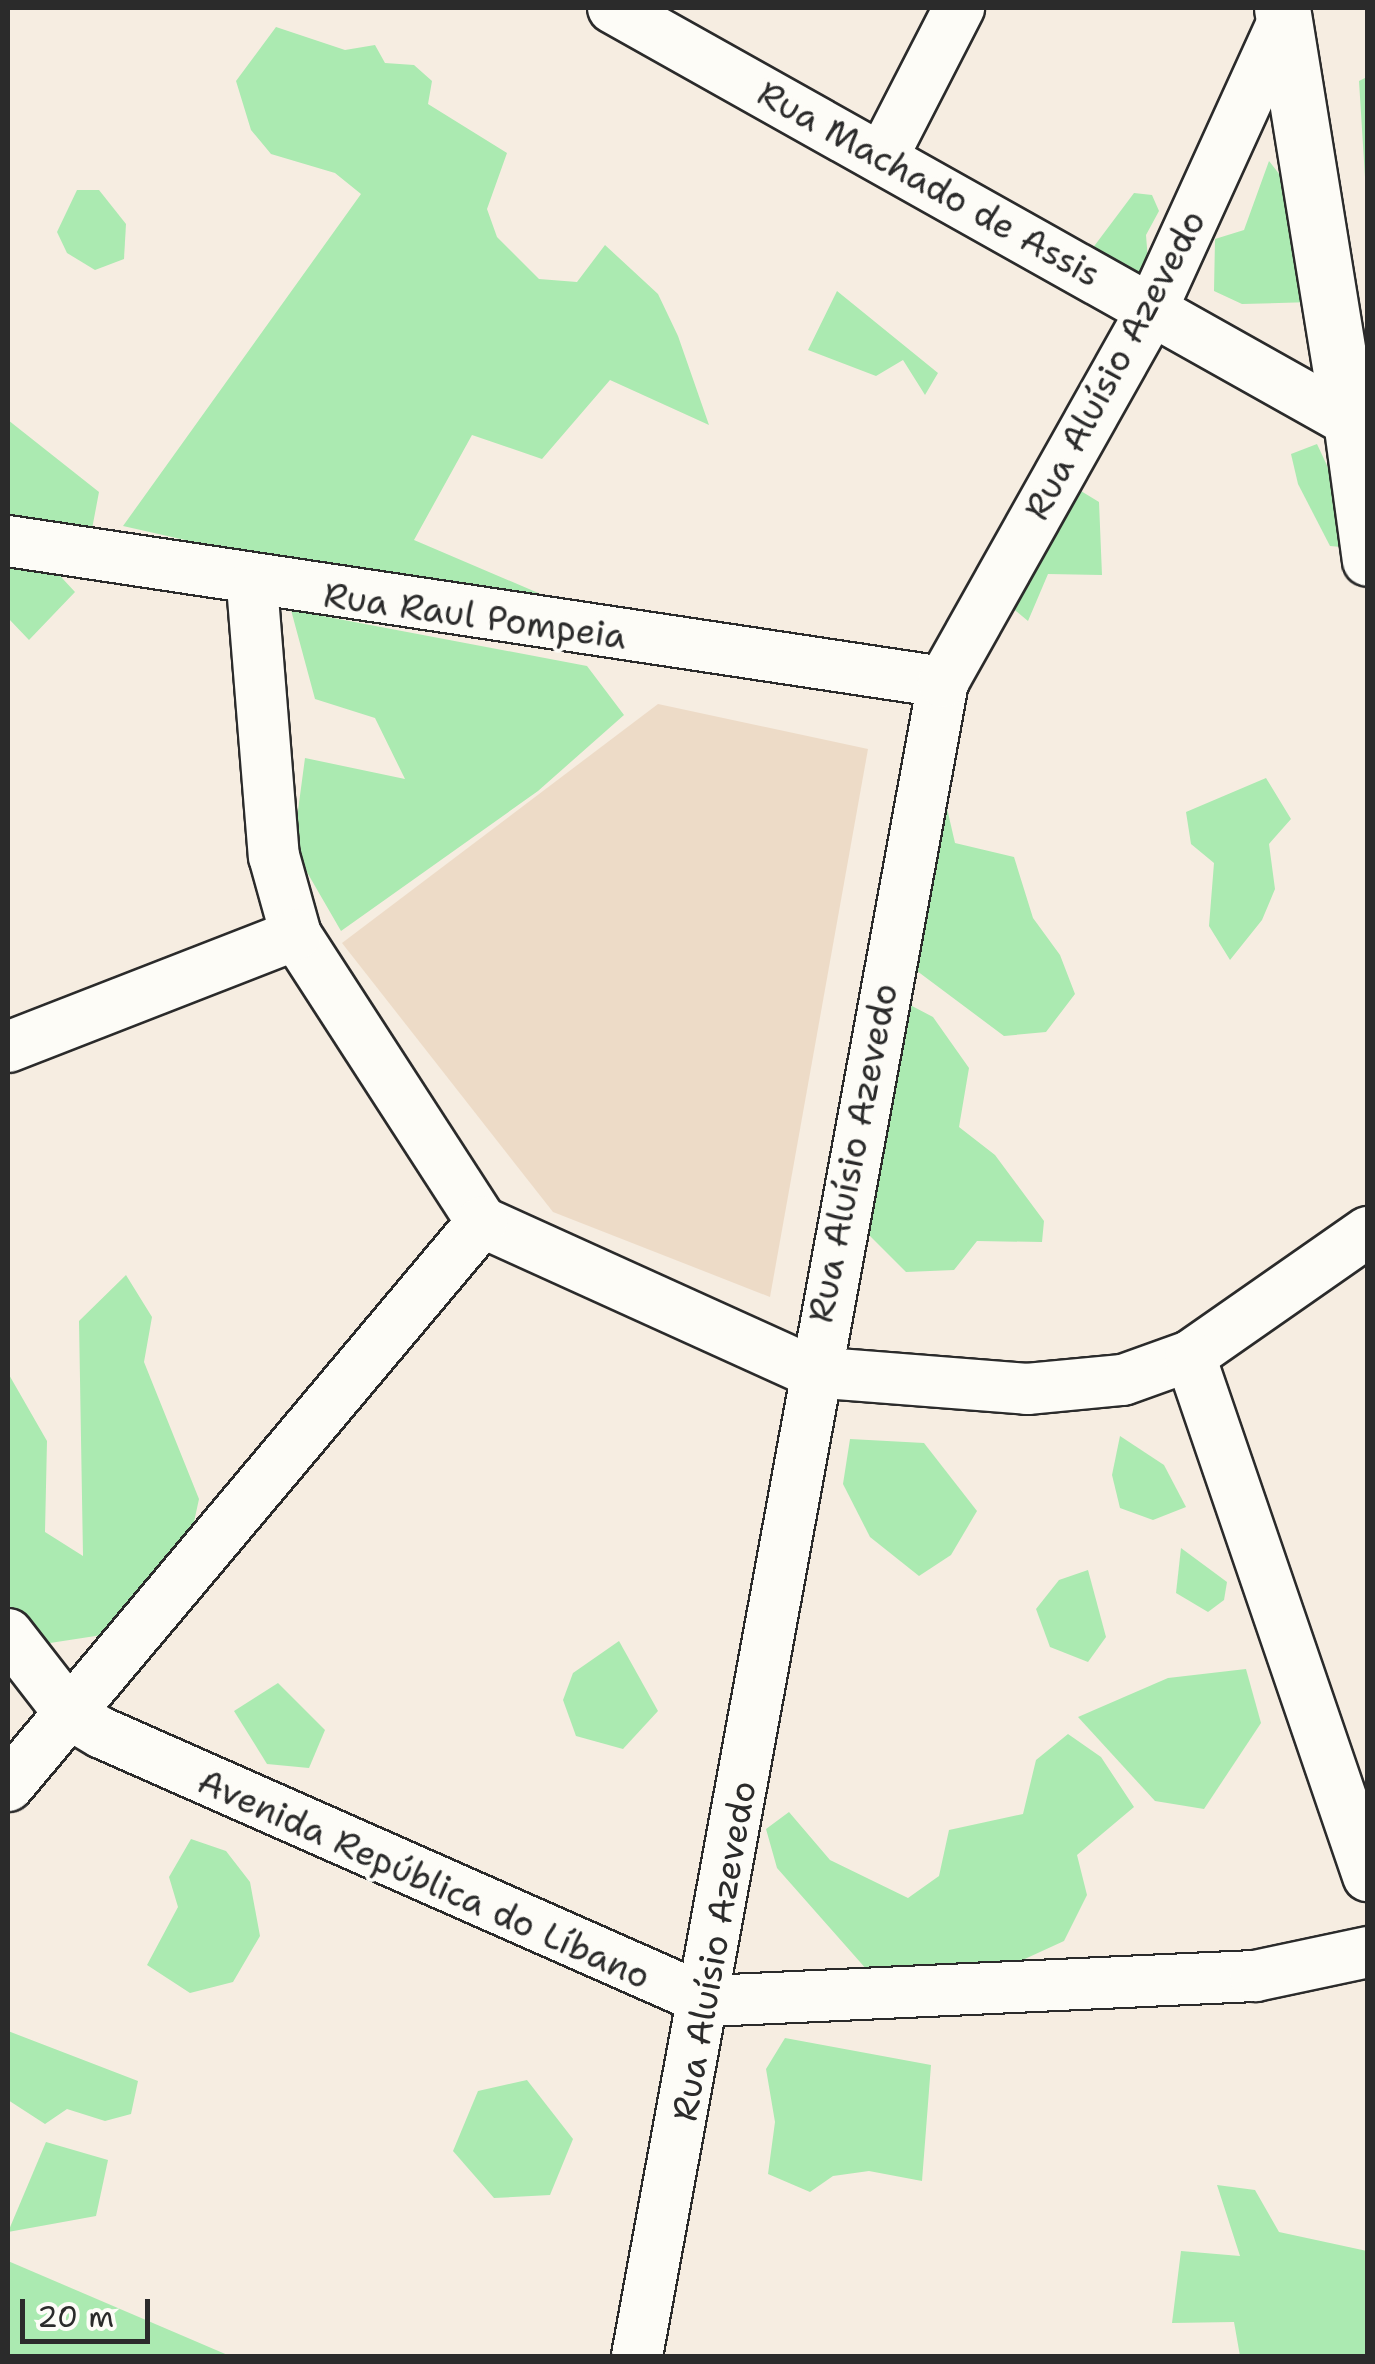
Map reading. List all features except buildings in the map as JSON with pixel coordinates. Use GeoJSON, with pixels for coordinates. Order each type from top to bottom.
{"type":"FeatureCollection","features":[{"type":"Feature","properties":{"kind":"street","name":"Rua Machado de Assis"},"geometry":{"type":"LineString","coordinates":[[614,8],[1349,420]]}},
{"type":"Feature","properties":{"kind":"street"},"geometry":{"type":"LineString","coordinates":[[882,158],[959,8]]}},
{"type":"Feature","properties":{"kind":"street"},"geometry":{"type":"LineString","coordinates":[[1283,15],[1368,561]]}},
{"type":"Feature","properties":{"kind":"street","name":"Rua Aluísio Azevedo"},"geometry":{"type":"LineString","coordinates":[[636,2356],[708,2001],[812,1372],[943,682],[1152,310],[1283,15]]}},
{"type":"Feature","properties":{"kind":"street","name":"Rua Raul Pompeia"},"geometry":{"type":"LineString","coordinates":[[8,542],[252,585],[943,682]]}},
{"type":"Feature","properties":{"kind":"street"},"geometry":{"type":"LineString","coordinates":[[252,585],[274,856],[296,935],[482,1222],[812,1372],[1027,1389],[1122,1380],[1190,1356],[1368,1232]]}},
{"type":"Feature","properties":{"kind":"street"},"geometry":{"type":"LineString","coordinates":[[8,1047],[296,935]]}},
{"type":"Feature","properties":{"kind":"street"},"geometry":{"type":"LineString","coordinates":[[8,1786],[482,1222]]}},
{"type":"Feature","properties":{"kind":"street"},"geometry":{"type":"LineString","coordinates":[[1190,1356],[1368,1876]]}},
{"type":"Feature","properties":{"kind":"street","name":"Avenida República do Líbano"},"geometry":{"type":"LineString","coordinates":[[8,1634],[70,1714],[653,1984],[708,2001],[1255,1976],[1368,1952]]}},
{"type":"Feature","properties":{"kind":"shaded area"},"geometry":{"type":"Polygon","coordinates":[[[658,704],[868,749],[770,1297],[553,1212],[342,943],[658,704]]]}},
{"type":"Feature","properties":{"kind":"green space"},"geometry":{"type":"Polygon","coordinates":[[[276,27],[345,50],[375,45],[385,63],[414,65],[432,81],[428,104],[507,153],[487,209],[497,237],[539,279],[577,282],[605,245],[658,294],[678,336],[709,425],[610,380],[542,459],[472,435],[414,540],[543,595],[548,622],[123,526],[361,194],[335,173],[271,154],[251,130],[236,81],[276,27]]]}},
{"type":"Feature","properties":{"kind":"green space"},"geometry":{"type":"Polygon","coordinates":[[[1367,77],[1367,209],[1359,81],[1367,77]]]}},
{"type":"Feature","properties":{"kind":"green space"},"geometry":{"type":"Polygon","coordinates":[[[1269,161],[1322,229],[1313,302],[1242,304],[1214,291],[1215,239],[1244,230],[1269,161]]]}},
{"type":"Feature","properties":{"kind":"green space"},"geometry":{"type":"Polygon","coordinates":[[[77,190],[99,190],[126,224],[124,259],[95,270],[67,253],[57,232],[77,190]]]}},
{"type":"Feature","properties":{"kind":"green space"},"geometry":{"type":"Polygon","coordinates":[[[1134,193],[1152,195],[1159,211],[1146,235],[1151,299],[1083,261],[1134,193]]]}},
{"type":"Feature","properties":{"kind":"green space"},"geometry":{"type":"Polygon","coordinates":[[[837,291],[938,373],[925,395],[903,360],[876,376],[808,350],[837,291]]]}},
{"type":"Feature","properties":{"kind":"green space"},"geometry":{"type":"Polygon","coordinates":[[[8,420],[99,492],[92,529],[50,565],[75,592],[29,640],[8,618],[8,420]]]}},
{"type":"Feature","properties":{"kind":"green space"},"geometry":{"type":"Polygon","coordinates":[[[1317,444],[1343,500],[1352,548],[1330,546],[1298,484],[1291,454],[1317,444]]]}},
{"type":"Feature","properties":{"kind":"green space"},"geometry":{"type":"Polygon","coordinates":[[[1076,488],[1099,502],[1102,575],[1048,574],[1028,621],[1004,601],[1076,488]]]}},
{"type":"Feature","properties":{"kind":"green space"},"geometry":{"type":"Polygon","coordinates":[[[291,610],[587,666],[624,715],[538,791],[341,931],[293,848],[305,758],[405,779],[375,718],[315,699],[291,610]]]}},
{"type":"Feature","properties":{"kind":"green space"},"geometry":{"type":"Polygon","coordinates":[[[1266,778],[1291,819],[1269,844],[1275,889],[1262,920],[1230,960],[1209,926],[1214,863],[1191,844],[1186,812],[1266,778]]]}},
{"type":"Feature","properties":{"kind":"green space"},"geometry":{"type":"Polygon","coordinates":[[[943,791],[955,843],[1014,857],[1033,918],[1060,955],[1075,994],[1046,1032],[1004,1036],[901,959],[943,791]]]}},
{"type":"Feature","properties":{"kind":"green space"},"geometry":{"type":"Polygon","coordinates":[[[893,996],[933,1017],[969,1068],[959,1127],[995,1155],[1044,1221],[1042,1242],[977,1241],[954,1270],[906,1272],[864,1230],[893,996]]]}},
{"type":"Feature","properties":{"kind":"green space"},"geometry":{"type":"Polygon","coordinates":[[[126,1275],[152,1317],[144,1362],[199,1499],[182,1577],[115,1633],[24,1647],[8,1614],[8,1373],[47,1441],[45,1532],[83,1556],[79,1321],[126,1275]]]}},
{"type":"Feature","properties":{"kind":"green space"},"geometry":{"type":"Polygon","coordinates":[[[1120,1436],[1164,1465],[1186,1507],[1153,1520],[1120,1508],[1112,1475],[1120,1436]]]}},
{"type":"Feature","properties":{"kind":"green space"},"geometry":{"type":"Polygon","coordinates":[[[850,1439],[924,1443],[977,1511],[951,1555],[919,1576],[870,1537],[843,1484],[850,1439]]]}},
{"type":"Feature","properties":{"kind":"green space"},"geometry":{"type":"Polygon","coordinates":[[[1181,1548],[1227,1582],[1224,1600],[1208,1612],[1176,1593],[1181,1548]]]}},
{"type":"Feature","properties":{"kind":"green space"},"geometry":{"type":"Polygon","coordinates":[[[1088,1570],[1106,1637],[1088,1662],[1050,1647],[1036,1609],[1059,1580],[1088,1570]]]}},
{"type":"Feature","properties":{"kind":"green space"},"geometry":{"type":"Polygon","coordinates":[[[619,1641],[658,1711],[623,1749],[576,1736],[563,1700],[573,1673],[619,1641]]]}},
{"type":"Feature","properties":{"kind":"green space"},"geometry":{"type":"Polygon","coordinates":[[[1246,1669],[1261,1723],[1204,1809],[1155,1801],[1078,1717],[1168,1678],[1246,1669]]]}},
{"type":"Feature","properties":{"kind":"green space"},"geometry":{"type":"Polygon","coordinates":[[[278,1683],[325,1730],[309,1768],[267,1764],[234,1711],[278,1683]]]}},
{"type":"Feature","properties":{"kind":"green space"},"geometry":{"type":"Polygon","coordinates":[[[1068,1734],[1101,1757],[1134,1807],[1077,1855],[1087,1895],[1064,1941],[951,1993],[898,2005],[777,1868],[766,1829],[789,1812],[830,1860],[908,1898],[939,1876],[949,1830],[1023,1814],[1036,1760],[1068,1734]]]}},
{"type":"Feature","properties":{"kind":"green space"},"geometry":{"type":"Polygon","coordinates":[[[191,1839],[226,1851],[250,1882],[260,1936],[233,1982],[190,1993],[147,1965],[178,1907],[169,1877],[191,1839]]]}},
{"type":"Feature","properties":{"kind":"green space"},"geometry":{"type":"Polygon","coordinates":[[[8,2031],[138,2081],[131,2114],[105,2121],[67,2109],[45,2124],[8,2100],[8,2031]]]}},
{"type":"Feature","properties":{"kind":"green space"},"geometry":{"type":"Polygon","coordinates":[[[785,2038],[931,2065],[922,2181],[869,2171],[833,2176],[810,2192],[768,2174],[775,2122],[766,2069],[785,2038]]]}},
{"type":"Feature","properties":{"kind":"green space"},"geometry":{"type":"Polygon","coordinates":[[[527,2080],[573,2139],[550,2195],[494,2198],[453,2151],[478,2091],[527,2080]]]}},
{"type":"Feature","properties":{"kind":"green space"},"geometry":{"type":"Polygon","coordinates":[[[46,2142],[108,2160],[96,2216],[8,2232],[46,2142]]]}},
{"type":"Feature","properties":{"kind":"green space"},"geometry":{"type":"Polygon","coordinates":[[[1217,2185],[1255,2190],[1279,2232],[1367,2251],[1367,2356],[1240,2356],[1234,2322],[1172,2323],[1181,2251],[1240,2256],[1217,2185]]]}},
{"type":"Feature","properties":{"kind":"green space"},"geometry":{"type":"Polygon","coordinates":[[[8,2261],[230,2356],[8,2356],[8,2261]]]}}]}
